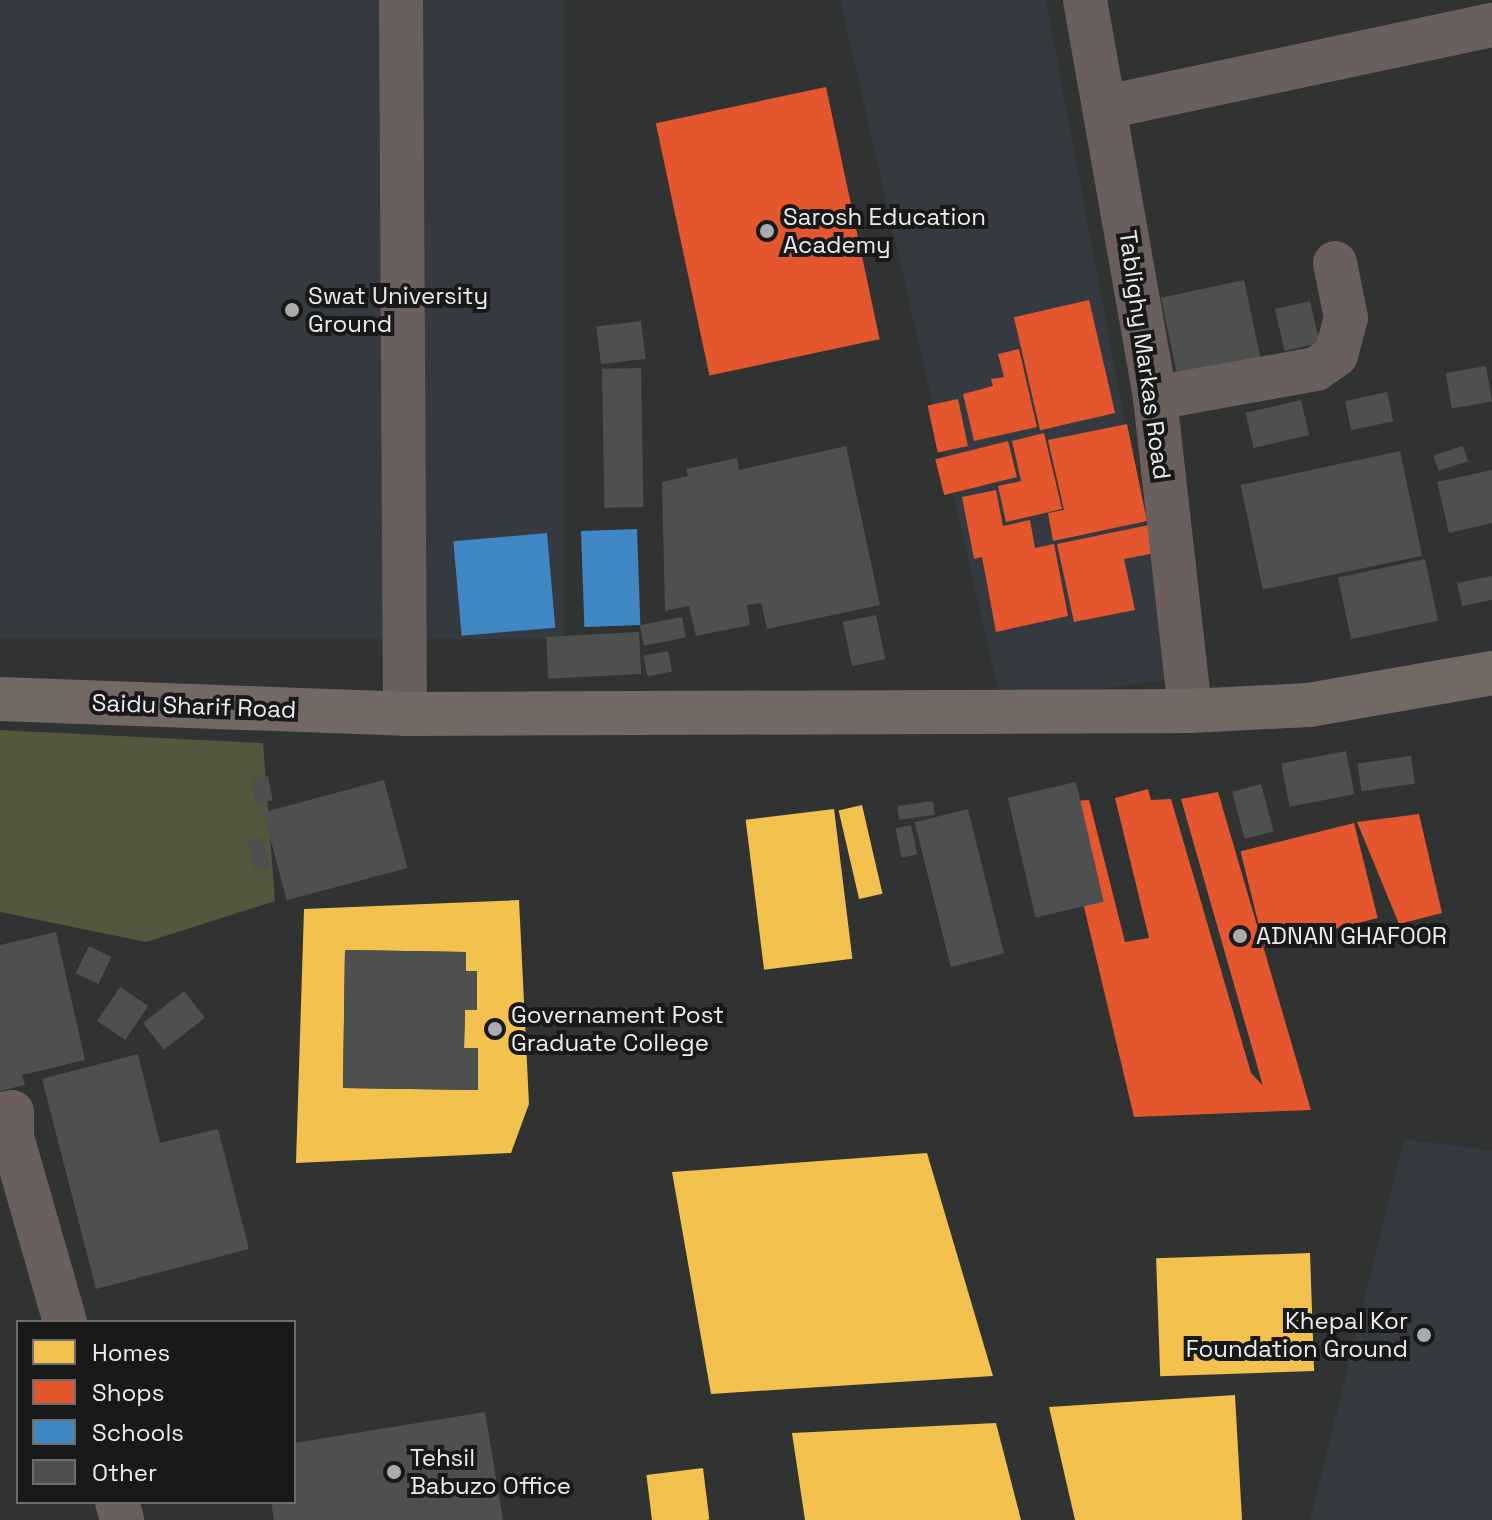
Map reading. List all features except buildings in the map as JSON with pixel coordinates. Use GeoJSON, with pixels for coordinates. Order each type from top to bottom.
{"type":"FeatureCollection","features":[{"type":"Feature","properties":{"kind":"main road"},"geometry":{"type":"LineString","coordinates":[[399,721],[1190,711],[1309,705],[1492,673]]}},
{"type":"Feature","properties":{"kind":"main road"},"geometry":{"type":"LineString","coordinates":[[399,721],[1191,731],[1320,720],[1492,689]]}},
{"type":"Feature","properties":{"kind":"main road","name":"Saidu Sharif Road"},"geometry":{"type":"LineString","coordinates":[[0,699],[399,721]]}},
{"type":"Feature","properties":{"kind":"street"},"geometry":{"type":"LineString","coordinates":[[399,721],[401,0]]}},
{"type":"Feature","properties":{"kind":"street","name":"Tablighy Markas Road"},"geometry":{"type":"LineString","coordinates":[[1085,0],[1155,398],[1190,711]]}},
{"type":"Feature","properties":{"kind":"street"},"geometry":{"type":"LineString","coordinates":[[1106,107],[1492,25]]}},
{"type":"Feature","properties":{"kind":"street"},"geometry":{"type":"LineString","coordinates":[[1155,398],[1316,369],[1336,355],[1346,318],[1335,263]]}},
{"type":"Feature","properties":{"kind":"street"},"geometry":{"type":"LineString","coordinates":[[0,1114],[12,1112],[12,1137],[64,1320]]}},
{"type":"Feature","properties":{"kind":"shaded area","name":"Swat University Ground"},"geometry":{"type":"Polygon","coordinates":[[[0,0],[564,0],[564,639],[0,639],[0,0]]]}},
{"type":"Feature","properties":{"kind":"shaded area"},"geometry":{"type":"Polygon","coordinates":[[[840,0],[1046,0],[1173,679],[1001,703],[840,0]]]}},
{"type":"Feature","properties":{"kind":"shaded area","name":"Khepal Kor Foundation Ground"},"geometry":{"type":"Polygon","coordinates":[[[1404,1139],[1492,1150],[1492,1520],[1310,1520],[1404,1139]]]}},
{"type":"Feature","properties":{"kind":"green space"},"geometry":{"type":"Polygon","coordinates":[[[0,730],[263,743],[275,901],[146,942],[0,912],[0,730]]]}},
{"type":"Feature","properties":{"kind":"place","name":"Sarosh Education Academy"},"geometry":{"type":"Point","coordinates":[767,231]}},
{"type":"Feature","properties":{"kind":"place","name":"Swat University Ground"},"geometry":{"type":"Point","coordinates":[292,310]}},
{"type":"Feature","properties":{"kind":"place","name":"ADNAN GHAFOOR"},"geometry":{"type":"Point","coordinates":[1240,936]}},
{"type":"Feature","properties":{"kind":"place","name":"Governament Post Graduate College"},"geometry":{"type":"Point","coordinates":[495,1029]}},
{"type":"Feature","properties":{"kind":"place","name":"Khepal Kor Foundation Ground"},"geometry":{"type":"Point","coordinates":[1424,1335]}},
{"type":"Feature","properties":{"kind":"place","name":"Tehsil Babuzo Office"},"geometry":{"type":"Point","coordinates":[394,1472]}}]}
